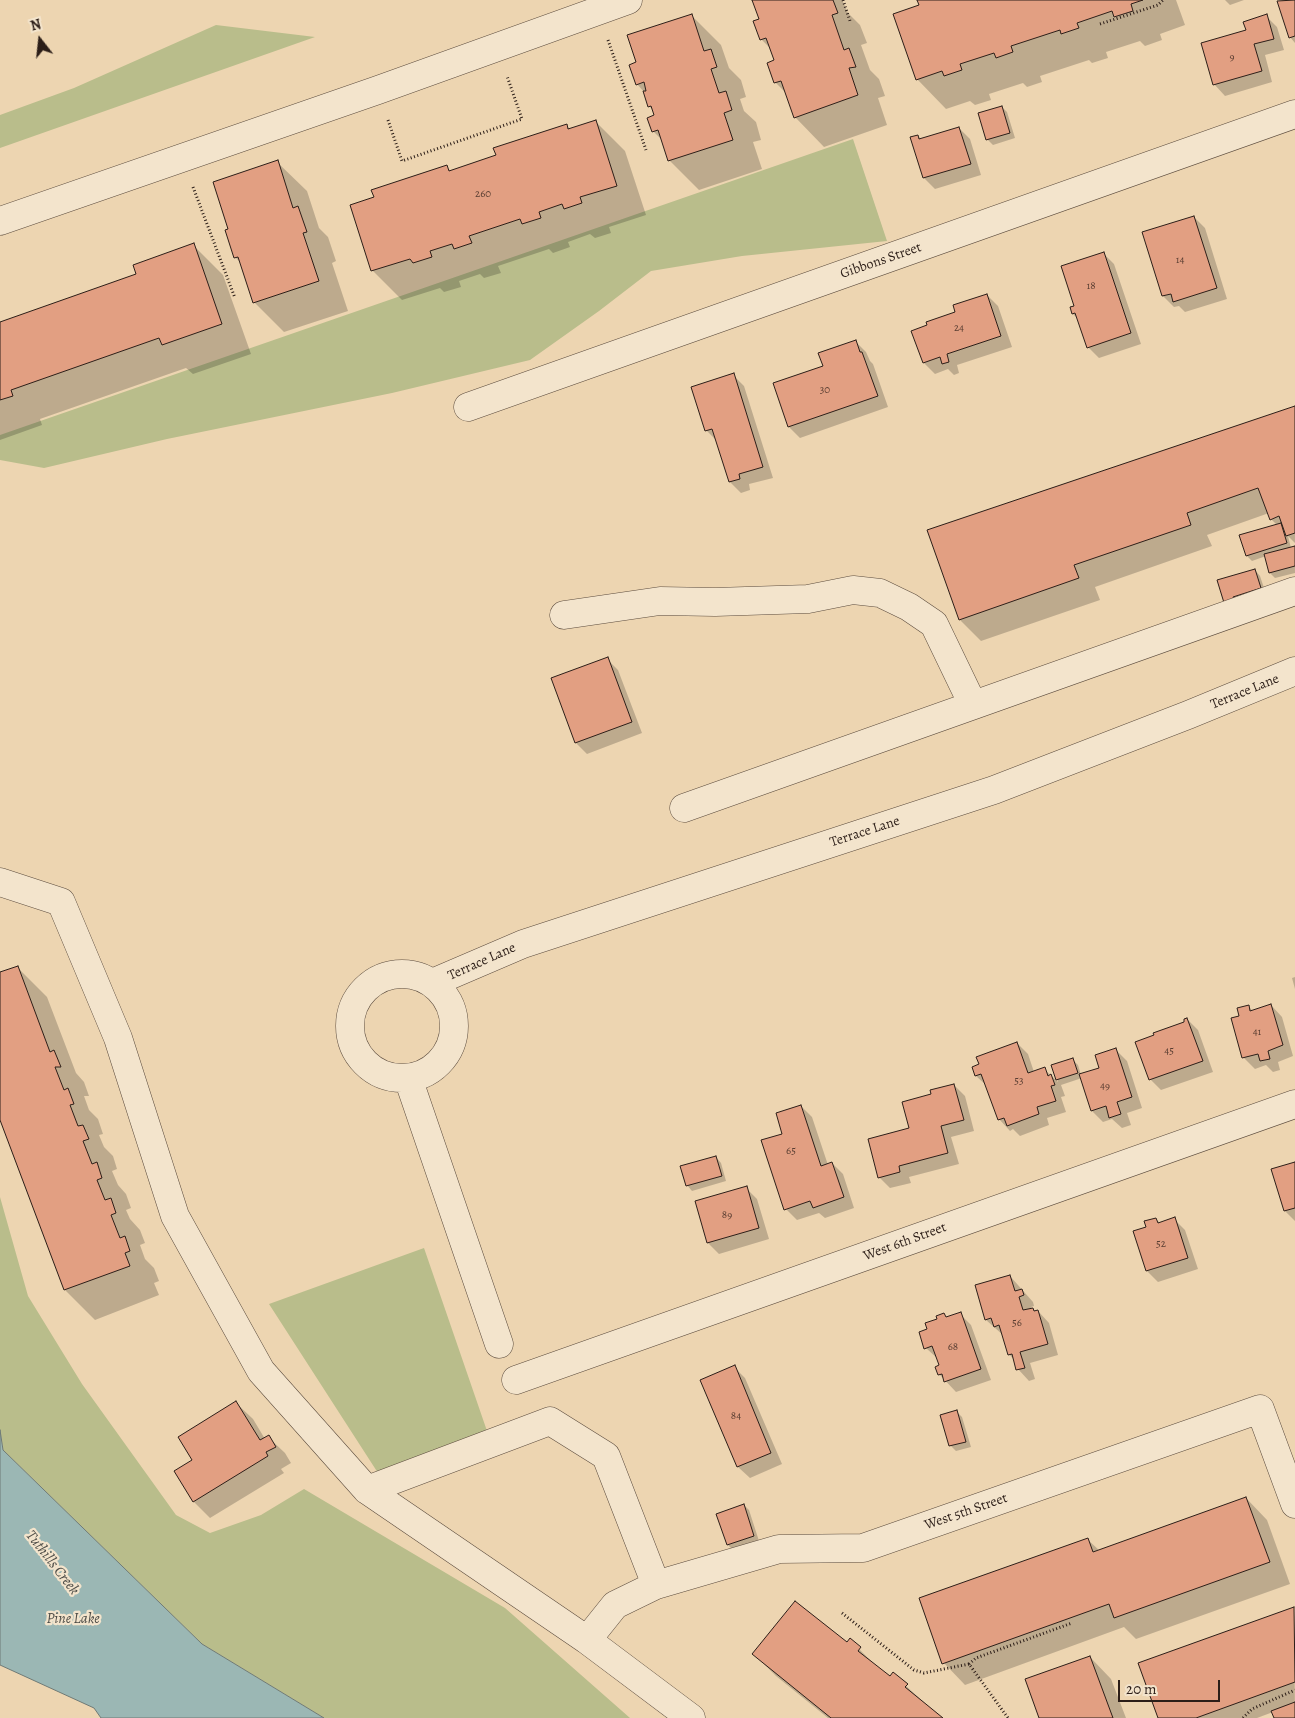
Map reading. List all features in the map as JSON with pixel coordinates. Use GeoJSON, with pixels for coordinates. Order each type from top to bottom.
{"type":"FeatureCollection","features":[{"type":"Feature","properties":{"kind":"street"},"geometry":{"type":"LineString","coordinates":[[0,221],[378,90],[628,0]]}},
{"type":"Feature","properties":{"kind":"street","name":"Gibbons Street"},"geometry":{"type":"LineString","coordinates":[[468,407],[1295,114]]}},
{"type":"Feature","properties":{"kind":"street"},"geometry":{"type":"LineString","coordinates":[[564,614],[660,601],[715,602],[808,598],[853,590],[880,593],[909,607],[934,624],[973,705]]}},
{"type":"Feature","properties":{"kind":"street"},"geometry":{"type":"LineString","coordinates":[[684,808],[1295,591]]}},
{"type":"Feature","properties":{"kind":"street","name":"Terrace Lane"},"geometry":{"type":"LineString","coordinates":[[432,983],[524,944],[994,790],[1188,715],[1295,671]]}},
{"type":"Feature","properties":{"kind":"street"},"geometry":{"type":"LineString","coordinates":[[0,882],[61,902],[118,1038],[175,1216],[261,1371],[367,1490],[587,1640],[691,1718]]}},
{"type":"Feature","properties":{"kind":"street","name":"Terrace Lane"},"geometry":{"type":"LineString","coordinates":[[402,974],[418,976],[432,983],[446,996],[453,1012],[454,1030],[450,1047],[440,1063],[425,1073],[408,1078],[390,1076],[373,1069],[360,1057],[352,1043],[350,1026],[352,1010],[360,996],[371,984],[386,977],[402,974]]}},
{"type":"Feature","properties":{"kind":"street"},"geometry":{"type":"LineString","coordinates":[[408,1078],[500,1344]]}},
{"type":"Feature","properties":{"kind":"street","name":"West 6th Street"},"geometry":{"type":"LineString","coordinates":[[516,1380],[1295,1104]]}},
{"type":"Feature","properties":{"kind":"street","name":"West 5th Street"},"geometry":{"type":"LineString","coordinates":[[587,1640],[615,1605],[656,1584],[778,1550],[862,1548],[1260,1410],[1295,1504]]}},
{"type":"Feature","properties":{"kind":"street"},"geometry":{"type":"LineString","coordinates":[[367,1490],[550,1421],[606,1456],[656,1584]]}},
{"type":"Feature","properties":{"kind":"path"},"geometry":{"type":"LineString","coordinates":[[843,0],[850,21]]}},
{"type":"Feature","properties":{"kind":"path"},"geometry":{"type":"LineString","coordinates":[[1100,24],[1158,5],[1162,0]]}},
{"type":"Feature","properties":{"kind":"path"},"geometry":{"type":"LineString","coordinates":[[598,11],[646,150]]}},
{"type":"Feature","properties":{"kind":"path"},"geometry":{"type":"LineString","coordinates":[[378,90],[402,161],[522,119],[497,47]]}},
{"type":"Feature","properties":{"kind":"path"},"geometry":{"type":"LineString","coordinates":[[182,158],[235,298]]}},
{"type":"Feature","properties":{"kind":"path"},"geometry":{"type":"LineString","coordinates":[[842,1613],[914,1670],[924,1673],[969,1664],[976,1658],[1072,1623]]}},
{"type":"Feature","properties":{"kind":"path"},"geometry":{"type":"LineString","coordinates":[[969,1664],[1008,1718]]}},
{"type":"Feature","properties":{"kind":"path"},"geometry":{"type":"LineString","coordinates":[[1243,1718],[1252,1709],[1295,1690]]}},
{"type":"Feature","properties":{"kind":"green space"},"geometry":{"type":"Polygon","coordinates":[[[216,25],[315,37],[0,148],[0,115],[74,88],[216,25]]]}},
{"type":"Feature","properties":{"kind":"green space"},"geometry":{"type":"Polygon","coordinates":[[[853,139],[887,241],[742,256],[651,271],[530,360],[392,393],[167,439],[44,468],[0,460],[0,435],[853,139]]]}},
{"type":"Feature","properties":{"kind":"green space"},"geometry":{"type":"Polygon","coordinates":[[[0,1197],[28,1296],[82,1384],[176,1515],[210,1533],[261,1515],[304,1489],[505,1608],[630,1718],[324,1718],[202,1644],[3,1450],[0,1430],[0,1197]]]}},
{"type":"Feature","properties":{"kind":"green space"},"geometry":{"type":"Polygon","coordinates":[[[424,1248],[487,1431],[378,1473],[269,1304],[424,1248]]]}},
{"type":"Feature","properties":{"kind":"water","name":"Pine Lake"},"geometry":{"type":"Polygon","coordinates":[[[0,1430],[3,1450],[202,1644],[324,1718],[101,1718],[94,1708],[0,1665],[0,1430]]]}},
{"type":"Feature","properties":{"kind":"building"},"geometry":{"type":"Polygon","coordinates":[[[752,0],[833,0],[838,13],[832,15],[844,50],[849,48],[856,67],[849,68],[858,95],[794,118],[781,81],[774,83],[767,63],[774,60],[766,38],[760,40],[753,21],[759,19],[752,0]]]}},
{"type":"Feature","properties":{"kind":"building"},"geometry":{"type":"Polygon","coordinates":[[[917,0],[1143,0],[1131,4],[1133,11],[1114,17],[1112,11],[1077,23],[1079,28],[1061,34],[1060,30],[1011,46],[1013,52],[996,58],[994,53],[960,64],[962,70],[944,76],[942,71],[916,80],[893,14],[919,5],[917,0]]]}},
{"type":"Feature","properties":{"kind":"building"},"geometry":{"type":"Polygon","coordinates":[[[1295,0],[1295,36],[1289,38],[1277,1],[1295,0]]]}},
{"type":"Feature","properties":{"kind":"building"},"geometry":{"type":"Polygon","coordinates":[[[692,14],[704,51],[711,49],[717,67],[711,69],[719,93],[726,91],[732,110],[724,113],[733,140],[668,161],[658,130],[652,132],[647,118],[654,115],[651,106],[648,107],[643,91],[646,91],[644,82],[636,85],[629,65],[636,62],[627,35],[692,14]]]}},
{"type":"Feature","properties":{"kind":"building"},"geometry":{"type":"Polygon","coordinates":[[[1267,14],[1274,39],[1254,44],[1262,71],[1213,85],[1201,43],[1246,30],[1243,22],[1267,14]]]}},
{"type":"Feature","properties":{"kind":"building"},"geometry":{"type":"Polygon","coordinates":[[[1002,106],[1010,133],[986,140],[978,113],[1002,106]]]}},
{"type":"Feature","properties":{"kind":"building"},"geometry":{"type":"Polygon","coordinates":[[[596,120],[617,186],[580,197],[582,203],[564,209],[562,204],[539,212],[541,218],[522,224],[520,219],[469,236],[472,243],[454,249],[452,244],[430,251],[432,257],[413,263],[410,259],[371,271],[350,205],[374,197],[371,190],[447,165],[449,171],[496,155],[493,148],[567,124],[568,129],[596,120]]]}},
{"type":"Feature","properties":{"kind":"building"},"geometry":{"type":"Polygon","coordinates":[[[959,127],[971,164],[923,178],[910,137],[918,135],[919,139],[959,127]]]}},
{"type":"Feature","properties":{"kind":"building"},"geometry":{"type":"Polygon","coordinates":[[[278,160],[293,208],[298,206],[307,232],[303,233],[319,281],[253,303],[238,257],[234,258],[225,230],[228,229],[213,182],[278,160]]]}},
{"type":"Feature","properties":{"kind":"building"},"geometry":{"type":"Polygon","coordinates":[[[1194,216],[1217,288],[1173,302],[1171,294],[1162,296],[1142,232],[1194,216]]]}},
{"type":"Feature","properties":{"kind":"building"},"geometry":{"type":"Polygon","coordinates":[[[194,243],[222,324],[162,345],[159,338],[11,390],[13,396],[0,400],[0,322],[136,274],[133,265],[194,243]]]}},
{"type":"Feature","properties":{"kind":"building"},"geometry":{"type":"Polygon","coordinates":[[[1104,252],[1131,333],[1087,348],[1075,313],[1072,314],[1070,307],[1074,306],[1061,266],[1104,252]]]}},
{"type":"Feature","properties":{"kind":"building"},"geometry":{"type":"Polygon","coordinates":[[[987,294],[1001,336],[947,354],[949,362],[942,364],[940,357],[923,363],[911,331],[927,325],[926,322],[955,312],[953,305],[987,294]]]}},
{"type":"Feature","properties":{"kind":"building"},"geometry":{"type":"Polygon","coordinates":[[[856,340],[878,396],[788,427],[773,383],[823,366],[818,353],[856,340]]]}},
{"type":"Feature","properties":{"kind":"building"},"geometry":{"type":"Polygon","coordinates":[[[734,373],[763,467],[739,474],[740,479],[729,482],[712,429],[705,431],[691,387],[734,373]]]}},
{"type":"Feature","properties":{"kind":"building"},"geometry":{"type":"Polygon","coordinates":[[[1295,406],[1295,533],[1286,536],[1279,516],[1270,520],[1258,488],[1187,513],[1191,525],[1074,565],[1079,578],[959,620],[927,530],[1295,406]]]}},
{"type":"Feature","properties":{"kind":"building"},"geometry":{"type":"Polygon","coordinates":[[[1281,523],[1287,543],[1246,556],[1239,535],[1281,523]]]}},
{"type":"Feature","properties":{"kind":"building"},"geometry":{"type":"Polygon","coordinates":[[[1295,546],[1295,566],[1269,573],[1264,554],[1295,546]]]}},
{"type":"Feature","properties":{"kind":"building"},"geometry":{"type":"Polygon","coordinates":[[[1255,569],[1261,588],[1233,597],[1235,603],[1225,606],[1217,580],[1255,569]]]}},
{"type":"Feature","properties":{"kind":"building"},"geometry":{"type":"Polygon","coordinates":[[[608,657],[632,722],[575,743],[551,678],[608,657]]]}},
{"type":"Feature","properties":{"kind":"building"},"geometry":{"type":"Polygon","coordinates":[[[18,966],[50,1052],[54,1050],[61,1067],[55,1067],[64,1090],[68,1088],[74,1104],[70,1105],[78,1126],[83,1125],[89,1139],[83,1141],[92,1164],[97,1162],[102,1178],[97,1180],[105,1200],[111,1198],[116,1213],[111,1215],[120,1238],[125,1236],[130,1251],[125,1253],[130,1266],[64,1290],[0,1120],[0,972],[18,966]]]}},
{"type":"Feature","properties":{"kind":"building"},"geometry":{"type":"Polygon","coordinates":[[[1271,1004],[1283,1045],[1268,1051],[1270,1059],[1260,1061],[1258,1054],[1242,1058],[1231,1018],[1239,1016],[1237,1008],[1249,1005],[1250,1011],[1271,1004]]]}},
{"type":"Feature","properties":{"kind":"building"},"geometry":{"type":"Polygon","coordinates":[[[1187,1018],[1203,1061],[1149,1080],[1135,1042],[1154,1035],[1153,1033],[1184,1022],[1184,1019],[1187,1018]]]}},
{"type":"Feature","properties":{"kind":"building"},"geometry":{"type":"Polygon","coordinates":[[[1017,1042],[1028,1073],[1045,1067],[1048,1076],[1051,1074],[1055,1085],[1051,1086],[1056,1101],[1037,1107],[1039,1114],[1007,1126],[1004,1118],[998,1120],[981,1074],[975,1076],[972,1067],[979,1064],[976,1057],[1017,1042]]]}},
{"type":"Feature","properties":{"kind":"building"},"geometry":{"type":"Polygon","coordinates":[[[1116,1048],[1132,1097],[1117,1102],[1121,1114],[1109,1118],[1106,1106],[1091,1111],[1079,1074],[1099,1068],[1095,1055],[1116,1048]]]}},
{"type":"Feature","properties":{"kind":"building"},"geometry":{"type":"Polygon","coordinates":[[[1073,1058],[1078,1073],[1056,1080],[1051,1065],[1073,1058]]]}},
{"type":"Feature","properties":{"kind":"building"},"geometry":{"type":"Polygon","coordinates":[[[954,1084],[964,1120],[941,1126],[948,1153],[899,1166],[900,1172],[878,1178],[868,1139],[909,1128],[902,1102],[931,1094],[930,1090],[954,1084]]]}},
{"type":"Feature","properties":{"kind":"building"},"geometry":{"type":"Polygon","coordinates":[[[801,1105],[821,1166],[832,1162],[844,1197],[813,1208],[810,1201],[784,1210],[761,1140],[782,1134],[776,1113],[801,1105]]]}},
{"type":"Feature","properties":{"kind":"building"},"geometry":{"type":"Polygon","coordinates":[[[716,1156],[722,1176],[686,1186],[680,1166],[716,1156]]]}},
{"type":"Feature","properties":{"kind":"building"},"geometry":{"type":"Polygon","coordinates":[[[1295,1162],[1295,1208],[1284,1211],[1271,1169],[1295,1162]]]}},
{"type":"Feature","properties":{"kind":"building"},"geometry":{"type":"Polygon","coordinates":[[[747,1186],[759,1228],[707,1243],[695,1201],[747,1186]]]}},
{"type":"Feature","properties":{"kind":"building"},"geometry":{"type":"Polygon","coordinates":[[[1175,1217],[1188,1258],[1146,1271],[1133,1231],[1146,1227],[1144,1221],[1156,1218],[1158,1223],[1175,1217]]]}},
{"type":"Feature","properties":{"kind":"building"},"geometry":{"type":"Polygon","coordinates":[[[1010,1275],[1015,1291],[1022,1289],[1024,1295],[1019,1297],[1023,1310],[1033,1308],[1034,1311],[1038,1310],[1048,1344],[1020,1352],[1025,1368],[1016,1370],[1012,1354],[1008,1355],[999,1325],[994,1327],[991,1318],[985,1320],[975,1285],[1010,1275]]]}},
{"type":"Feature","properties":{"kind":"building"},"geometry":{"type":"Polygon","coordinates":[[[961,1312],[981,1369],[944,1382],[942,1374],[938,1375],[935,1367],[939,1365],[932,1346],[924,1349],[919,1332],[927,1329],[925,1323],[937,1319],[936,1316],[944,1313],[946,1317],[961,1312]]]}},
{"type":"Feature","properties":{"kind":"building"},"geometry":{"type":"Polygon","coordinates":[[[735,1365],[771,1453],[737,1467],[700,1380],[735,1365]]]}},
{"type":"Feature","properties":{"kind":"building"},"geometry":{"type":"Polygon","coordinates":[[[236,1401],[260,1440],[269,1435],[276,1447],[266,1452],[268,1456],[193,1502],[174,1471],[192,1460],[178,1437],[236,1401]]]}},
{"type":"Feature","properties":{"kind":"building"},"geometry":{"type":"Polygon","coordinates":[[[957,1410],[966,1442],[949,1446],[940,1415],[957,1410]]]}},
{"type":"Feature","properties":{"kind":"building"},"geometry":{"type":"Polygon","coordinates":[[[1246,1497],[1270,1562],[1114,1618],[1109,1604],[942,1664],[919,1598],[1088,1538],[1093,1552],[1246,1497]]]}},
{"type":"Feature","properties":{"kind":"building"},"geometry":{"type":"Polygon","coordinates":[[[744,1504],[754,1536],[727,1545],[716,1514],[744,1504]]]}},
{"type":"Feature","properties":{"kind":"building"},"geometry":{"type":"Polygon","coordinates":[[[795,1601],[847,1642],[850,1638],[861,1647],[858,1651],[890,1676],[893,1672],[908,1684],[905,1687],[943,1718],[831,1718],[752,1654],[795,1601]]]}},
{"type":"Feature","properties":{"kind":"building"},"geometry":{"type":"Polygon","coordinates":[[[1294,1607],[1295,1682],[1196,1718],[1158,1718],[1138,1663],[1294,1607]]]}},
{"type":"Feature","properties":{"kind":"building"},"geometry":{"type":"Polygon","coordinates":[[[1090,1656],[1113,1718],[1039,1718],[1025,1679],[1090,1656]]]}},
{"type":"Feature","properties":{"kind":"building"},"geometry":{"type":"Polygon","coordinates":[[[1295,1702],[1295,1718],[1274,1718],[1271,1711],[1295,1702]]]}},
{"type":"Feature","properties":{"kind":"water label","name":"Tuthills Creek"},"geometry":{"type":"Point","coordinates":[52,1563]}}]}
